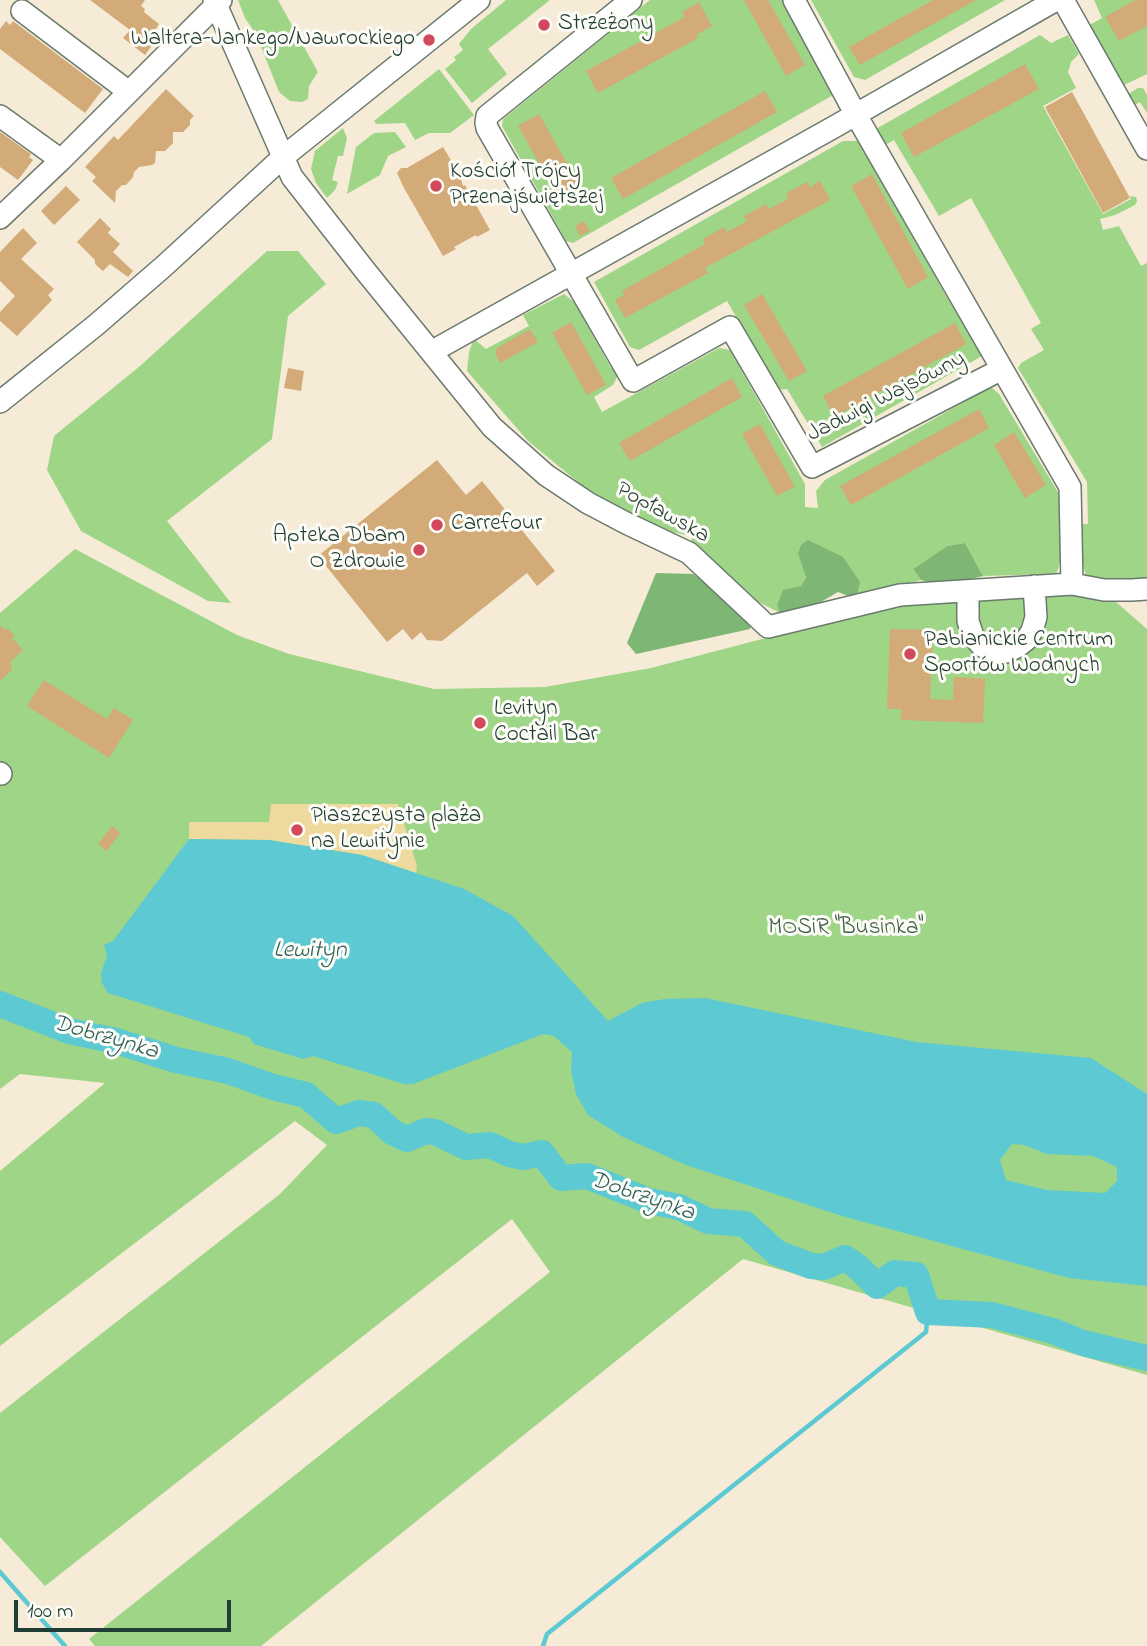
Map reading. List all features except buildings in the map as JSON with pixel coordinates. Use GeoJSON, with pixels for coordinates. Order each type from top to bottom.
{"type":"FeatureCollection","features":[{"type":"Feature","properties":{"kind":"street"},"geometry":{"type":"LineString","coordinates":[[0,402],[96,325],[282,158],[479,0]]}},
{"type":"Feature","properties":{"kind":"street"},"geometry":{"type":"LineString","coordinates":[[572,274],[487,128],[487,116],[631,0]]}},
{"type":"Feature","properties":{"kind":"street","name":"Jadwigi Wajsówny"},"geometry":{"type":"LineString","coordinates":[[794,0],[856,115],[1070,486],[1072,584]]}},
{"type":"Feature","properties":{"kind":"street"},"geometry":{"type":"LineString","coordinates":[[431,352],[1056,0]]}},
{"type":"Feature","properties":{"kind":"street"},"geometry":{"type":"LineString","coordinates":[[1063,0],[1147,149]]}},
{"type":"Feature","properties":{"kind":"street"},"geometry":{"type":"LineString","coordinates":[[0,218],[129,92],[217,1]]}},
{"type":"Feature","properties":{"kind":"street","name":"Popławska"},"geometry":{"type":"LineString","coordinates":[[217,1],[292,177],[492,427],[546,475],[597,508],[689,553],[768,627],[900,595],[1072,584],[1142,594]]}},
{"type":"Feature","properties":{"kind":"street"},"geometry":{"type":"LineString","coordinates":[[22,11],[129,92]]}},
{"type":"Feature","properties":{"kind":"street"},"geometry":{"type":"LineString","coordinates":[[0,116],[61,160]]}},
{"type":"Feature","properties":{"kind":"street","name":"Jadwigi Wajsówny"},"geometry":{"type":"LineString","coordinates":[[572,274],[633,381],[730,327],[812,467],[1002,369]]}},
{"type":"Feature","properties":{"kind":"street"},"geometry":{"type":"LineString","coordinates":[[968,591],[968,621],[973,636],[982,646],[1006,652],[1026,640],[1032,631],[1036,617],[1034,586]]}},
{"type":"Feature","properties":{"kind":"green space"},"geometry":{"type":"Polygon","coordinates":[[[238,0],[278,0],[318,72],[309,86],[308,99],[302,102],[290,101],[279,92],[256,34],[245,18],[238,0]]]}},
{"type":"Feature","properties":{"kind":"green space"},"geometry":{"type":"Polygon","coordinates":[[[506,0],[550,0],[488,49],[507,74],[472,103],[445,69],[463,50],[459,44],[471,29],[506,0]]]}},
{"type":"Feature","properties":{"kind":"green space"},"geometry":{"type":"Polygon","coordinates":[[[650,0],[782,0],[835,94],[573,243],[566,241],[502,126],[503,119],[650,0]]]}},
{"type":"Feature","properties":{"kind":"green space"},"geometry":{"type":"Polygon","coordinates":[[[811,0],[1005,0],[865,80],[854,77],[811,0]]]}},
{"type":"Feature","properties":{"kind":"green space"},"geometry":{"type":"Polygon","coordinates":[[[1094,0],[1147,0],[1147,74],[1120,87],[1086,27],[1102,18],[1094,0]]]}},
{"type":"Feature","properties":{"kind":"green space"},"geometry":{"type":"Polygon","coordinates":[[[1040,35],[1051,43],[1068,35],[1079,54],[1071,62],[1068,72],[1076,88],[1043,106],[1103,214],[1131,199],[1130,196],[1136,197],[1137,201],[1135,205],[1115,215],[1100,219],[1103,230],[1119,226],[1141,266],[1147,263],[1147,584],[1089,579],[1086,575],[1080,556],[1076,524],[1088,524],[1087,482],[1018,368],[1021,363],[1044,350],[1031,329],[1041,323],[971,198],[939,216],[894,140],[885,145],[876,129],[1040,35]]]}},
{"type":"Feature","properties":{"kind":"green space"},"geometry":{"type":"Polygon","coordinates":[[[439,69],[474,115],[450,133],[429,133],[415,140],[405,123],[376,124],[374,121],[439,69]]]}},
{"type":"Feature","properties":{"kind":"green space"},"geometry":{"type":"Polygon","coordinates":[[[1143,88],[1147,95],[1147,113],[1140,102],[1131,107],[1125,96],[1143,88]]]}},
{"type":"Feature","properties":{"kind":"green space"},"geometry":{"type":"Polygon","coordinates":[[[343,128],[347,138],[343,156],[338,156],[332,180],[338,182],[327,198],[316,183],[311,169],[315,151],[343,128]]]}},
{"type":"Feature","properties":{"kind":"green space"},"geometry":{"type":"Polygon","coordinates":[[[395,132],[406,147],[388,156],[380,175],[347,194],[356,147],[374,133],[395,132]]]}},
{"type":"Feature","properties":{"kind":"green space"},"geometry":{"type":"Polygon","coordinates":[[[843,141],[858,141],[982,356],[822,447],[787,389],[778,390],[727,301],[639,350],[630,347],[594,282],[843,141]]]}},
{"type":"Feature","properties":{"kind":"green space"},"geometry":{"type":"Polygon","coordinates":[[[267,251],[298,251],[326,284],[288,316],[272,439],[167,521],[231,603],[208,601],[81,531],[47,470],[54,436],[140,366],[267,251]]]}},
{"type":"Feature","properties":{"kind":"green space"},"geometry":{"type":"Polygon","coordinates":[[[564,294],[574,302],[611,368],[615,367],[617,377],[613,385],[594,397],[602,412],[719,348],[730,350],[805,484],[805,507],[818,508],[816,491],[825,480],[991,387],[999,394],[1059,494],[1059,527],[1063,552],[1057,572],[983,576],[965,543],[947,546],[913,569],[921,580],[856,599],[798,554],[806,576],[801,586],[777,605],[780,613],[755,600],[690,548],[692,536],[672,532],[584,487],[528,441],[467,371],[469,352],[474,339],[486,349],[529,326],[523,315],[564,294]]]}},
{"type":"Feature","properties":{"kind":"green space"},"geometry":{"type":"Polygon","coordinates":[[[808,540],[843,557],[860,582],[856,599],[838,592],[819,603],[780,613],[777,605],[783,590],[801,586],[806,577],[798,554],[801,545],[808,540]]]}},
{"type":"Feature","properties":{"kind":"green space"},"geometry":{"type":"Polygon","coordinates":[[[965,543],[983,576],[959,582],[933,583],[921,580],[913,569],[947,546],[965,543]]]}},
{"type":"Feature","properties":{"kind":"green space","name":"MOSiR \"Businka\""},"geometry":{"type":"Polygon","coordinates":[[[75,549],[237,635],[289,654],[434,689],[545,687],[651,668],[904,602],[1052,588],[1116,602],[1147,629],[1147,1375],[743,1259],[261,1646],[95,1646],[89,1639],[550,1272],[512,1219],[45,1586],[0,1537],[0,1413],[280,1194],[327,1145],[295,1121],[0,1346],[0,1171],[105,1083],[20,1074],[0,1089],[0,613],[75,549]]]}},
{"type":"Feature","properties":{"kind":"green space"},"geometry":{"type":"Polygon","coordinates":[[[656,573],[693,574],[735,604],[751,623],[750,629],[636,654],[627,643],[656,573]]]}},
{"type":"Feature","properties":{"kind":"sand","name":"Piaszczysta plaża na Lewitynie"},"geometry":{"type":"Polygon","coordinates":[[[271,804],[398,804],[417,866],[416,873],[362,855],[269,840],[189,839],[189,822],[269,822],[271,804]]]}},
{"type":"Feature","properties":{"kind":"water","name":"Lewityn"},"geometry":{"type":"Polygon","coordinates":[[[189,839],[269,840],[362,855],[464,889],[513,916],[608,1021],[642,1003],[665,999],[705,998],[916,1042],[1091,1058],[1147,1094],[1147,1286],[1069,1278],[842,1216],[686,1165],[623,1137],[588,1115],[576,1094],[571,1071],[572,1052],[554,1036],[543,1034],[413,1084],[404,1084],[313,1056],[303,1059],[254,1044],[249,1037],[108,993],[102,983],[101,974],[107,955],[104,945],[113,941],[189,839]],[[1012,1144],[1000,1160],[1006,1180],[1047,1190],[1105,1193],[1117,1181],[1117,1167],[1093,1156],[1047,1154],[1024,1145],[1012,1144]]]}},
{"type":"Feature","properties":{"kind":"waterway","name":"Dobrzynka"},"geometry":{"type":"LineString","coordinates":[[0,1004],[69,1031],[228,1071],[306,1095],[336,1121],[359,1113],[374,1115],[392,1132],[407,1139],[426,1131],[435,1132],[466,1147],[490,1145],[523,1157],[542,1153],[561,1178],[587,1176],[649,1201],[679,1207],[708,1221],[745,1224],[777,1253],[811,1266],[824,1267],[845,1258],[877,1286],[895,1273],[916,1275],[928,1312],[992,1315],[1053,1331],[1083,1343],[1147,1358]]}},
{"type":"Feature","properties":{"kind":"waterway"},"geometry":{"type":"LineString","coordinates":[[543,1646],[547,1634],[926,1332],[928,1312]]}},
{"type":"Feature","properties":{"kind":"waterway"},"geometry":{"type":"LineString","coordinates":[[0,1572],[65,1646]]}},
{"type":"Feature","properties":{"kind":"place","name":"Strzeżony"},"geometry":{"type":"Point","coordinates":[544,25]}},
{"type":"Feature","properties":{"kind":"place","name":"Waltera-Jankego/Nawrockiego"},"geometry":{"type":"Point","coordinates":[429,40]}},
{"type":"Feature","properties":{"kind":"place","name":"Kościół Trójcy Przenajświętszej"},"geometry":{"type":"Point","coordinates":[436,186]}},
{"type":"Feature","properties":{"kind":"place","name":"Carrefour"},"geometry":{"type":"Point","coordinates":[437,525]}},
{"type":"Feature","properties":{"kind":"place","name":"Apteka Dbam O Zdrowie"},"geometry":{"type":"Point","coordinates":[419,550]}},
{"type":"Feature","properties":{"kind":"place","name":"Pabianickie Centrum Sportów Wodnych"},"geometry":{"type":"Point","coordinates":[910,654]}},
{"type":"Feature","properties":{"kind":"place","name":"Levityn Coctail Bar"},"geometry":{"type":"Point","coordinates":[480,723]}},
{"type":"Feature","properties":{"kind":"place","name":"Piaszczysta plaża na Lewitynie"},"geometry":{"type":"Point","coordinates":[297,830]}}]}
